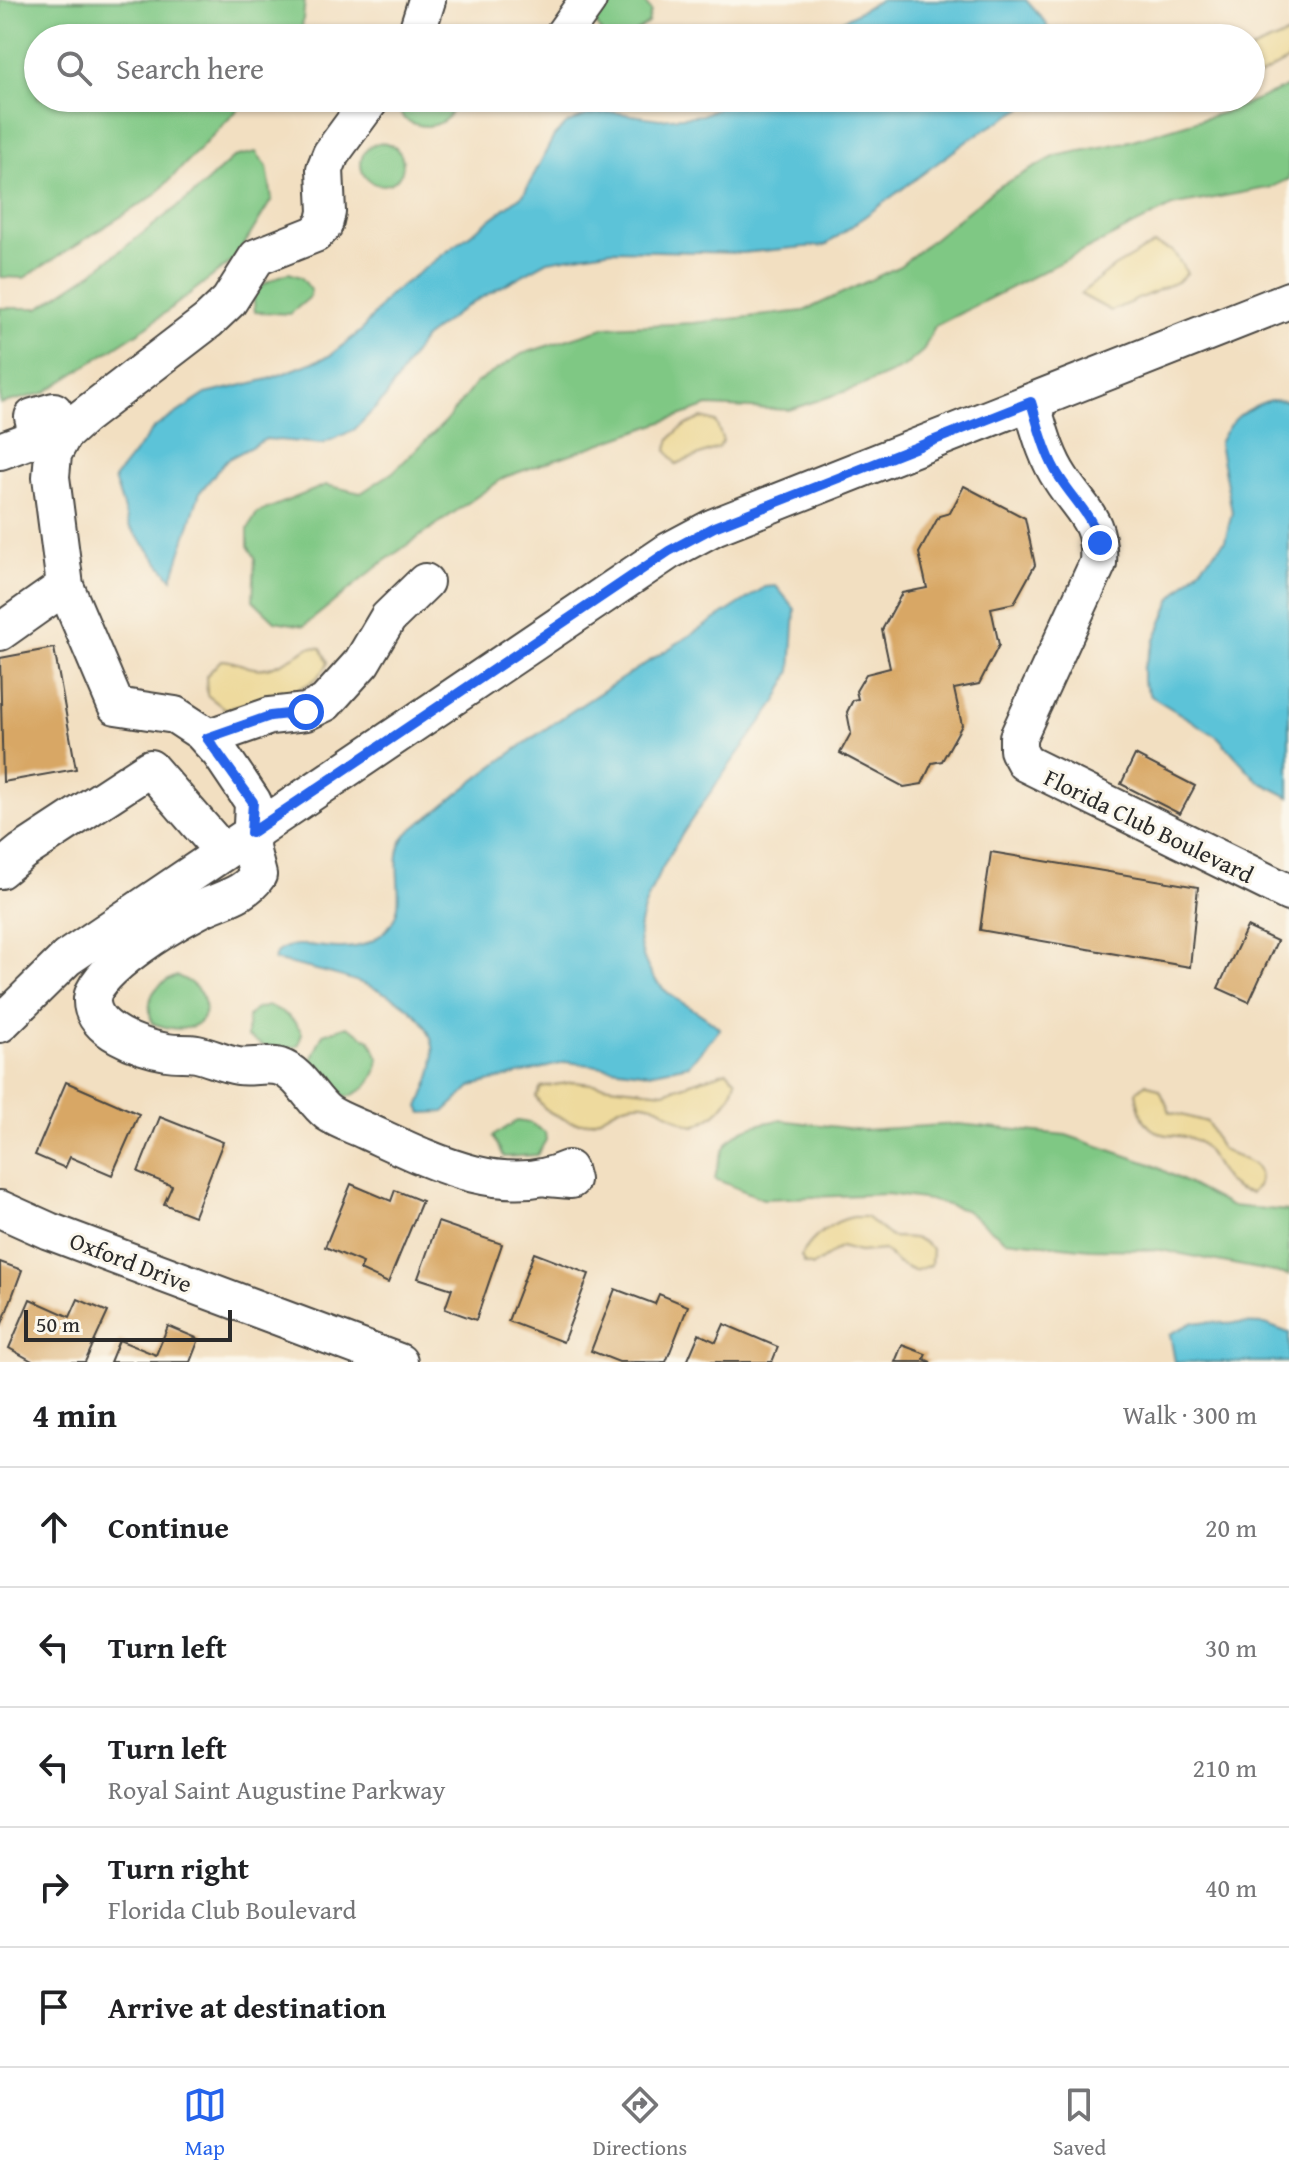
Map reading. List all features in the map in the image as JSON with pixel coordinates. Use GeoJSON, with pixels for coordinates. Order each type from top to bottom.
{"type":"FeatureCollection","features":[{"type":"Feature","properties":{"kind":"street"},"geometry":{"type":"LineString","coordinates":[[419,24],[427,0]]}},
{"type":"Feature","properties":{"kind":"street"},"geometry":{"type":"LineString","coordinates":[[571,24],[588,0]]}},
{"type":"Feature","properties":{"kind":"street"},"geometry":{"type":"LineString","coordinates":[[0,451],[38,437],[49,446],[52,429],[101,398],[229,301],[257,257],[315,234],[324,225],[325,169],[362,112]]}},
{"type":"Feature","properties":{"kind":"street"},"geometry":{"type":"LineString","coordinates":[[0,1024],[67,958],[669,551],[714,527],[1289,300]]}},
{"type":"Feature","properties":{"kind":"street","name":"Florida Club Boulevard"},"geometry":{"type":"LineString","coordinates":[[1031,402],[1044,447],[1061,479],[1093,521],[1100,543],[1098,563],[1018,737],[1018,750],[1025,763],[1289,893]]}},
{"type":"Feature","properties":{"kind":"street"},"geometry":{"type":"LineString","coordinates":[[52,429],[51,477],[65,586],[116,706],[175,715],[207,738],[253,802],[237,843]]}},
{"type":"Feature","properties":{"kind":"street"},"geometry":{"type":"LineString","coordinates":[[207,738],[270,716],[306,712],[325,703],[362,662],[388,618],[425,582]]}},
{"type":"Feature","properties":{"kind":"street"},"geometry":{"type":"LineString","coordinates":[[0,632],[65,586]]}},
{"type":"Feature","properties":{"kind":"street"},"geometry":{"type":"LineString","coordinates":[[7,854],[150,768],[237,843],[251,848],[258,875],[243,892],[197,911],[118,964],[98,984],[92,999],[98,1017],[125,1038],[148,1047],[194,1054],[237,1066],[280,1067],[296,1078],[312,1100],[338,1119],[404,1150],[509,1181],[548,1178]]}},
{"type":"Feature","properties":{"kind":"street","name":"Oxford Drive"},"geometry":{"type":"LineString","coordinates":[[0,1209],[49,1231],[399,1362]]}},
{"type":"Feature","properties":{"kind":"green space"},"geometry":{"type":"Polygon","coordinates":[[[0,0],[305,0],[302,24],[24,24],[24,112],[235,112],[155,195],[24,278],[0,277],[0,0]]]}},
{"type":"Feature","properties":{"kind":"green space"},"geometry":{"type":"Polygon","coordinates":[[[611,0],[643,0],[651,11],[647,24],[596,24],[594,20],[611,0]]]}},
{"type":"Feature","properties":{"kind":"green space"},"geometry":{"type":"Polygon","coordinates":[[[1289,86],[1289,179],[1272,187],[1172,206],[935,326],[923,351],[903,368],[856,388],[789,410],[708,406],[505,477],[383,562],[304,626],[275,621],[253,600],[255,557],[248,546],[248,529],[257,513],[326,485],[361,493],[393,472],[445,422],[476,383],[522,354],[606,327],[693,323],[804,311],[900,266],[996,188],[1056,156],[1126,142],[1226,112],[1265,112],[1265,96],[1289,86]]]}},
{"type":"Feature","properties":{"kind":"green space"},"geometry":{"type":"Polygon","coordinates":[[[400,112],[451,112],[443,121],[429,126],[404,119],[400,112]]]}},
{"type":"Feature","properties":{"kind":"green space"},"geometry":{"type":"Polygon","coordinates":[[[382,143],[397,149],[403,164],[397,179],[382,185],[367,179],[361,164],[367,149],[382,143]]]}},
{"type":"Feature","properties":{"kind":"green space"},"geometry":{"type":"Polygon","coordinates":[[[256,152],[267,167],[272,199],[236,258],[148,326],[44,393],[0,404],[0,308],[39,308],[89,275],[195,193],[234,157],[256,152]]]}},
{"type":"Feature","properties":{"kind":"green space"},"geometry":{"type":"Polygon","coordinates":[[[289,273],[301,277],[311,290],[309,298],[290,314],[255,312],[253,294],[270,281],[289,273]]]}},
{"type":"Feature","properties":{"kind":"green space"},"geometry":{"type":"Polygon","coordinates":[[[177,976],[200,993],[205,1004],[204,1014],[199,1022],[188,1028],[152,1023],[150,1006],[153,994],[162,984],[177,976]]]}},
{"type":"Feature","properties":{"kind":"green space"},"geometry":{"type":"Polygon","coordinates":[[[269,1006],[296,1023],[302,1033],[298,1046],[273,1051],[247,1037],[248,1016],[256,1009],[269,1006]]]}},
{"type":"Feature","properties":{"kind":"green space"},"geometry":{"type":"Polygon","coordinates":[[[347,1026],[370,1040],[379,1058],[376,1072],[369,1083],[347,1097],[321,1079],[311,1060],[323,1034],[347,1026]]]}},
{"type":"Feature","properties":{"kind":"green space"},"geometry":{"type":"Polygon","coordinates":[[[779,1120],[863,1130],[958,1124],[1066,1135],[1151,1164],[1230,1206],[1289,1211],[1289,1275],[1161,1250],[1090,1249],[1005,1240],[965,1210],[929,1200],[887,1194],[763,1199],[715,1179],[722,1152],[734,1136],[752,1126],[779,1120]]]}},
{"type":"Feature","properties":{"kind":"green space"},"geometry":{"type":"Polygon","coordinates":[[[517,1121],[530,1123],[545,1132],[546,1140],[537,1155],[504,1157],[493,1136],[517,1121]]]}},
{"type":"Feature","properties":{"kind":"sand"},"geometry":{"type":"Polygon","coordinates":[[[1289,34],[1289,60],[1265,73],[1265,44],[1289,34]]]}},
{"type":"Feature","properties":{"kind":"sand"},"geometry":{"type":"Polygon","coordinates":[[[1154,244],[1173,251],[1187,273],[1179,281],[1111,311],[1080,294],[1114,267],[1154,244]]]}},
{"type":"Feature","properties":{"kind":"sand"},"geometry":{"type":"Polygon","coordinates":[[[702,418],[716,422],[723,441],[718,448],[676,464],[667,451],[670,439],[684,426],[702,418]]]}},
{"type":"Feature","properties":{"kind":"sand"},"geometry":{"type":"Polygon","coordinates":[[[310,647],[321,648],[328,662],[321,673],[299,689],[225,709],[207,695],[206,676],[221,660],[254,668],[269,667],[310,647]]]}},
{"type":"Feature","properties":{"kind":"sand"},"geometry":{"type":"Polygon","coordinates":[[[727,1071],[736,1080],[726,1102],[709,1119],[694,1126],[644,1103],[632,1103],[596,1120],[577,1123],[551,1113],[536,1097],[541,1087],[574,1082],[664,1092],[727,1071]]]}},
{"type":"Feature","properties":{"kind":"sand"},"geometry":{"type":"Polygon","coordinates":[[[1146,1083],[1160,1090],[1170,1112],[1207,1122],[1223,1150],[1255,1166],[1260,1177],[1258,1186],[1251,1193],[1233,1187],[1203,1146],[1185,1137],[1155,1131],[1147,1124],[1136,1092],[1146,1083]]]}},
{"type":"Feature","properties":{"kind":"sand"},"geometry":{"type":"Polygon","coordinates":[[[853,1217],[866,1217],[891,1237],[922,1241],[932,1249],[931,1265],[914,1271],[897,1263],[884,1250],[859,1252],[841,1247],[813,1266],[804,1263],[801,1256],[817,1236],[830,1226],[853,1217]]]}},
{"type":"Feature","properties":{"kind":"water"},"geometry":{"type":"Polygon","coordinates":[[[880,0],[1026,0],[1046,24],[838,24],[880,0]]]}},
{"type":"Feature","properties":{"kind":"water"},"geometry":{"type":"Polygon","coordinates":[[[612,112],[660,119],[709,112],[1016,112],[974,136],[826,245],[742,253],[612,250],[548,261],[468,305],[424,338],[385,398],[354,430],[322,444],[266,439],[226,460],[200,492],[172,579],[129,526],[114,479],[154,428],[206,394],[269,379],[329,356],[361,331],[389,295],[524,194],[554,136],[566,124],[587,115],[612,112]]]}},
{"type":"Feature","properties":{"kind":"water"},"geometry":{"type":"Polygon","coordinates":[[[1270,400],[1289,401],[1289,797],[1258,781],[1218,737],[1151,696],[1143,682],[1143,669],[1172,598],[1225,541],[1232,512],[1219,443],[1239,416],[1270,400]]]}},
{"type":"Feature","properties":{"kind":"water"},"geometry":{"type":"Polygon","coordinates":[[[776,586],[795,609],[791,671],[777,700],[717,782],[673,850],[643,912],[639,937],[645,961],[663,989],[720,1029],[689,1065],[649,1073],[567,1062],[472,1086],[444,1112],[422,1113],[419,1107],[433,1066],[432,1040],[420,1019],[401,1002],[377,989],[322,971],[274,960],[276,953],[300,945],[344,948],[373,940],[388,928],[395,917],[400,845],[410,831],[557,721],[765,587],[776,586]]]}},
{"type":"Feature","properties":{"kind":"water"},"geometry":{"type":"Polygon","coordinates":[[[1193,1322],[1265,1324],[1289,1333],[1289,1362],[1175,1362],[1170,1334],[1193,1322]]]}},
{"type":"Feature","properties":{"kind":"building"},"geometry":{"type":"Polygon","coordinates":[[[964,486],[1025,518],[1035,565],[1014,603],[991,608],[999,645],[979,684],[954,689],[962,725],[942,761],[932,763],[922,784],[904,787],[840,753],[851,733],[847,712],[853,700],[858,699],[856,691],[866,674],[890,668],[882,630],[902,593],[927,588],[919,553],[939,516],[950,513],[964,486]]]}},
{"type":"Feature","properties":{"kind":"building"},"geometry":{"type":"Polygon","coordinates":[[[54,648],[76,769],[3,782],[0,658],[54,648]]]}},
{"type":"Feature","properties":{"kind":"building"},"geometry":{"type":"Polygon","coordinates":[[[1135,755],[1195,786],[1180,814],[1121,784],[1135,755]]]}},
{"type":"Feature","properties":{"kind":"building"},"geometry":{"type":"Polygon","coordinates":[[[991,852],[1198,887],[1190,967],[980,930],[991,852]]]}},
{"type":"Feature","properties":{"kind":"building"},"geometry":{"type":"Polygon","coordinates":[[[1247,927],[1277,941],[1249,1002],[1218,988],[1247,927]]]}},
{"type":"Feature","properties":{"kind":"building"},"geometry":{"type":"Polygon","coordinates":[[[66,1082],[139,1114],[112,1175],[70,1157],[65,1168],[35,1155],[66,1082]]]}},
{"type":"Feature","properties":{"kind":"building"},"geometry":{"type":"Polygon","coordinates":[[[160,1117],[223,1142],[194,1216],[164,1204],[172,1186],[138,1172],[160,1117]]]}},
{"type":"Feature","properties":{"kind":"building"},"geometry":{"type":"Polygon","coordinates":[[[351,1184],[391,1201],[395,1190],[422,1201],[388,1283],[360,1270],[363,1263],[325,1247],[351,1184]]]}},
{"type":"Feature","properties":{"kind":"building"},"geometry":{"type":"Polygon","coordinates":[[[438,1222],[502,1244],[476,1320],[445,1309],[452,1289],[418,1278],[438,1222]]]}},
{"type":"Feature","properties":{"kind":"building"},"geometry":{"type":"Polygon","coordinates":[[[534,1253],[589,1274],[563,1342],[508,1321],[534,1253]]]}},
{"type":"Feature","properties":{"kind":"building"},"geometry":{"type":"Polygon","coordinates":[[[0,1262],[22,1270],[0,1329],[0,1262]]]}},
{"type":"Feature","properties":{"kind":"building"},"geometry":{"type":"Polygon","coordinates":[[[615,1289],[655,1304],[659,1294],[688,1306],[666,1362],[619,1362],[591,1351],[615,1289]]]}},
{"type":"Feature","properties":{"kind":"building"},"geometry":{"type":"Polygon","coordinates":[[[30,1299],[70,1317],[78,1299],[108,1312],[85,1362],[34,1362],[9,1348],[30,1299]]]}},
{"type":"Feature","properties":{"kind":"building"},"geometry":{"type":"Polygon","coordinates":[[[724,1324],[778,1347],[772,1362],[687,1362],[699,1334],[716,1342],[724,1324]]]}},
{"type":"Feature","properties":{"kind":"building"},"geometry":{"type":"Polygon","coordinates":[[[168,1326],[199,1339],[190,1362],[110,1362],[119,1340],[156,1355],[168,1326]]]}},
{"type":"Feature","properties":{"kind":"building"},"geometry":{"type":"Polygon","coordinates":[[[902,1345],[926,1354],[924,1359],[931,1362],[895,1362],[902,1345]]]}},
{"type":"Feature","properties":{"kind":"route"},"geometry":{"type":"LineString","coordinates":[[306,712],[270,716],[207,738],[253,802],[251,833],[669,551],[714,527],[1031,402],[1044,447],[1061,479],[1093,521],[1100,543]]}}]}
